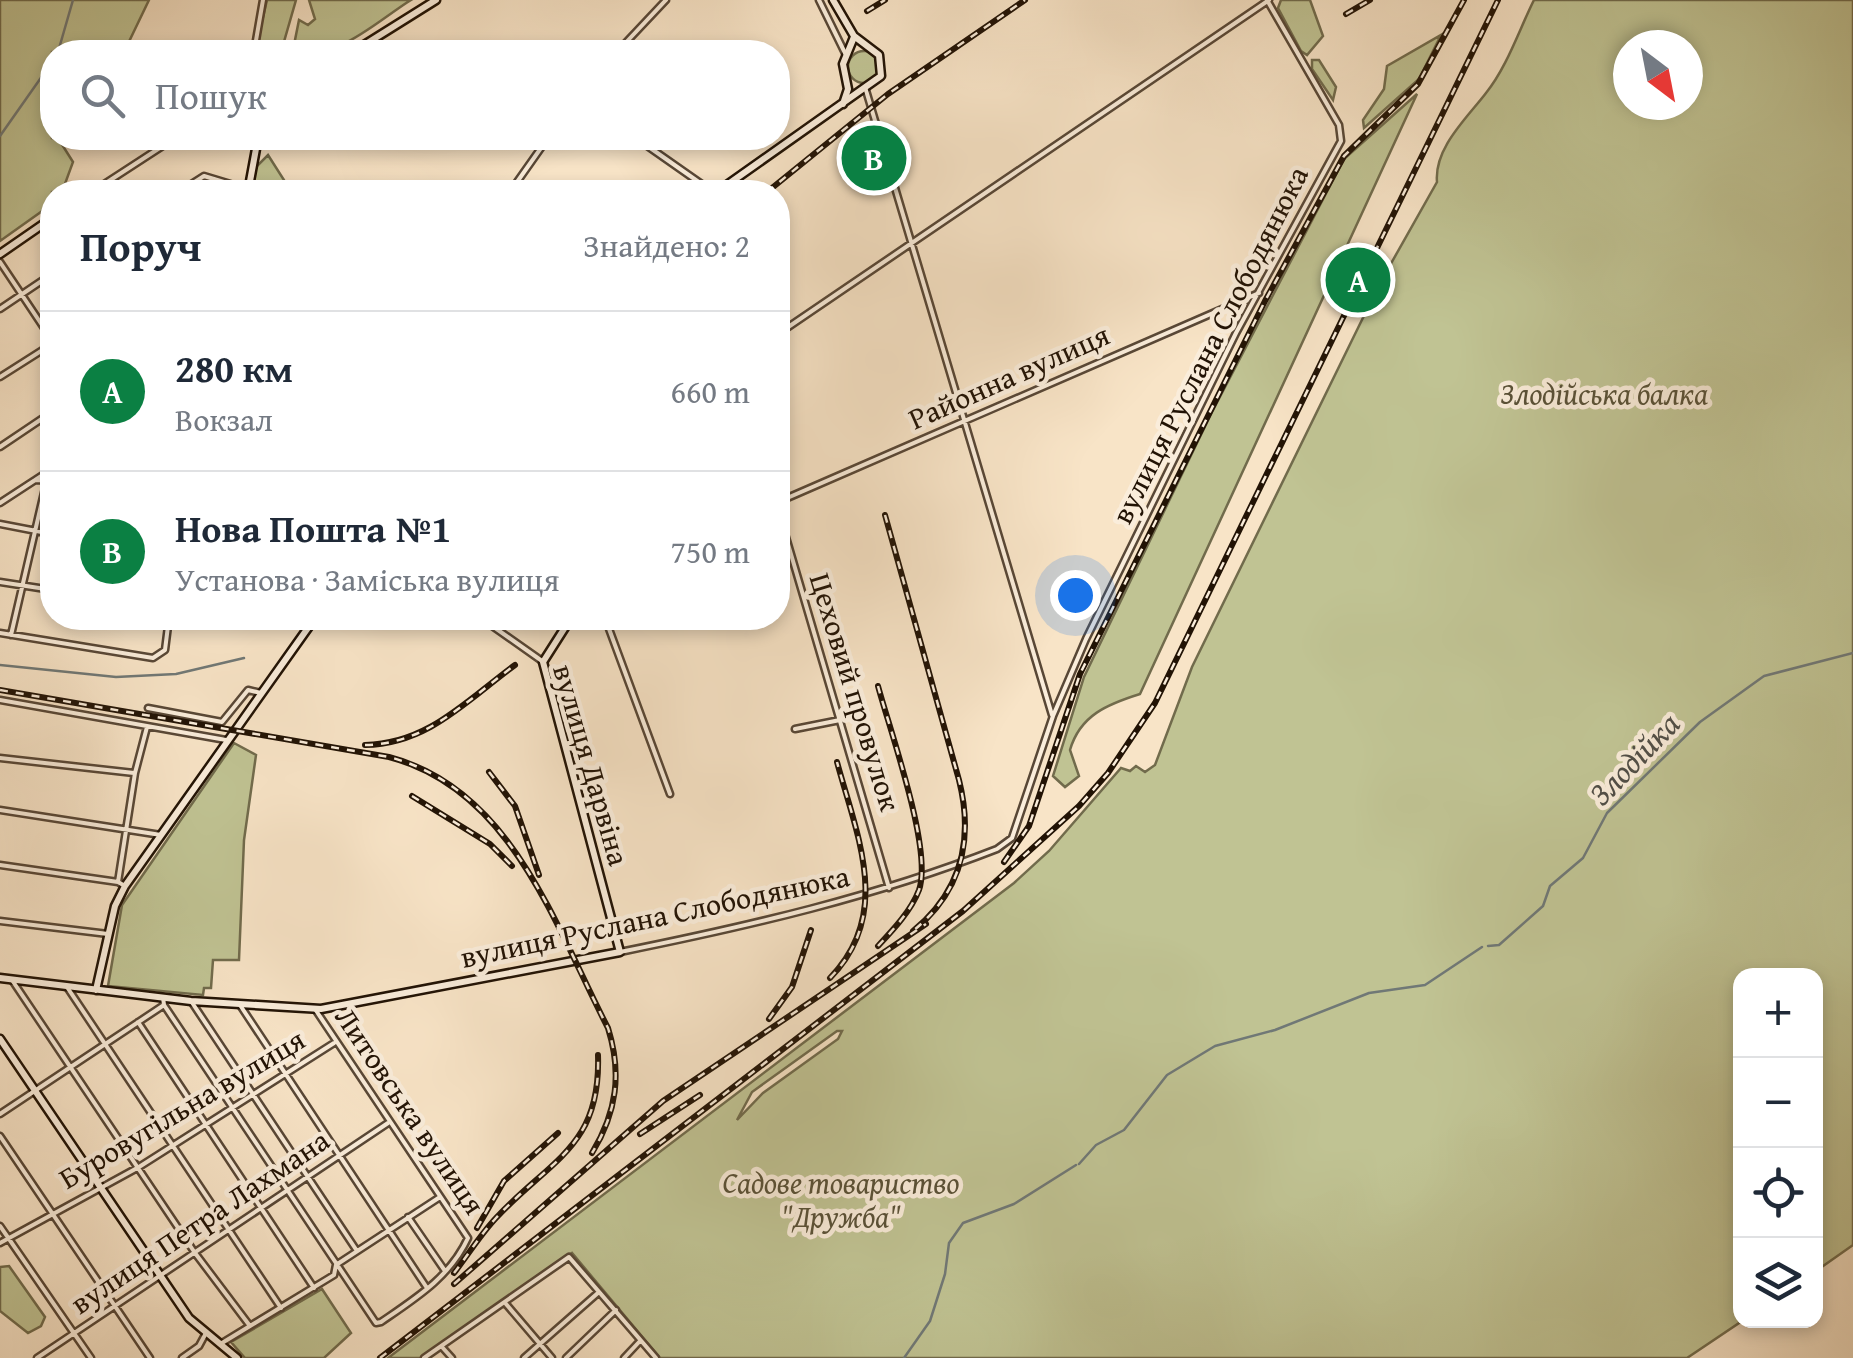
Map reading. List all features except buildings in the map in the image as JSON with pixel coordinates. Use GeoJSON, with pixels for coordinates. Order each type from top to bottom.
{"type":"FeatureCollection","features":[{"type":"Feature","properties":{"kind":"street"},"geometry":{"type":"LineString","coordinates":[[256,40],[263,0]]}},
{"type":"Feature","properties":{"kind":"street"},"geometry":{"type":"LineString","coordinates":[[372,40],[436,0]]}},
{"type":"Feature","properties":{"kind":"street"},"geometry":{"type":"LineString","coordinates":[[628,40],[666,0]]}},
{"type":"Feature","properties":{"kind":"street"},"geometry":{"type":"LineString","coordinates":[[818,0],[845,46],[843,64],[848,94],[839,109]]}},
{"type":"Feature","properties":{"kind":"street"},"geometry":{"type":"LineString","coordinates":[[790,142],[868,87],[883,69],[879,55],[854,36],[833,0]]}},
{"type":"Feature","properties":{"kind":"street"},"geometry":{"type":"LineString","coordinates":[[790,325],[1268,0]]}},
{"type":"Feature","properties":{"kind":"street","name":"вулиця Руслана Слободянюка"},"geometry":{"type":"LineString","coordinates":[[4,980],[163,1001],[315,1008],[767,922],[889,888],[1008,843],[1015,833],[1053,716],[1086,639],[1259,293],[1337,150],[1342,133],[1268,0]]}},
{"type":"Feature","properties":{"kind":"street"},"geometry":{"type":"LineString","coordinates":[[843,64],[854,36]]}},
{"type":"Feature","properties":{"kind":"street"},"geometry":{"type":"LineString","coordinates":[[848,54],[870,48]]}},
{"type":"Feature","properties":{"kind":"street"},"geometry":{"type":"LineString","coordinates":[[844,74],[853,84],[868,87]]}},
{"type":"Feature","properties":{"kind":"street"},"geometry":{"type":"LineString","coordinates":[[868,87],[1053,716]]}},
{"type":"Feature","properties":{"kind":"street"},"geometry":{"type":"LineString","coordinates":[[110,180],[156,150]]}},
{"type":"Feature","properties":{"kind":"street"},"geometry":{"type":"LineString","coordinates":[[250,180],[256,150]]}},
{"type":"Feature","properties":{"kind":"street"},"geometry":{"type":"LineString","coordinates":[[518,180],[540,150]]}},
{"type":"Feature","properties":{"kind":"street"},"geometry":{"type":"LineString","coordinates":[[653,150],[697,180]]}},
{"type":"Feature","properties":{"kind":"street"},"geometry":{"type":"LineString","coordinates":[[732,180],[777,150]]}},
{"type":"Feature","properties":{"kind":"street"},"geometry":{"type":"LineString","coordinates":[[0,254],[40,226]]}},
{"type":"Feature","properties":{"kind":"street"},"geometry":{"type":"LineString","coordinates":[[0,262],[40,323]]}},
{"type":"Feature","properties":{"kind":"street"},"geometry":{"type":"LineString","coordinates":[[0,309],[40,282]]}},
{"type":"Feature","properties":{"kind":"street","name":"Районна вулиця"},"geometry":{"type":"LineString","coordinates":[[790,497],[1259,293]]}},
{"type":"Feature","properties":{"kind":"street"},"geometry":{"type":"LineString","coordinates":[[0,377],[40,350]]}},
{"type":"Feature","properties":{"kind":"street"},"geometry":{"type":"LineString","coordinates":[[0,446],[40,420]]}},
{"type":"Feature","properties":{"kind":"street"},"geometry":{"type":"LineString","coordinates":[[0,504],[40,476]]}},
{"type":"Feature","properties":{"kind":"street"},"geometry":{"type":"LineString","coordinates":[[34,480],[40,480]]}},
{"type":"Feature","properties":{"kind":"street"},"geometry":{"type":"LineString","coordinates":[[11,635],[40,497]]}},
{"type":"Feature","properties":{"kind":"street"},"geometry":{"type":"LineString","coordinates":[[0,524],[40,532]]}},
{"type":"Feature","properties":{"kind":"street","name":"Цеховий провулок"},"geometry":{"type":"LineString","coordinates":[[790,551],[889,888]]}},
{"type":"Feature","properties":{"kind":"street"},"geometry":{"type":"LineString","coordinates":[[0,582],[40,588]]}},
{"type":"Feature","properties":{"kind":"street"},"geometry":{"type":"LineString","coordinates":[[0,633],[153,658],[165,650],[168,630]]}},
{"type":"Feature","properties":{"kind":"street"},"geometry":{"type":"LineString","coordinates":[[122,884],[306,630]]}},
{"type":"Feature","properties":{"kind":"street","name":"вулиця Дарвіна"},"geometry":{"type":"LineString","coordinates":[[497,630],[543,662],[620,952]]}},
{"type":"Feature","properties":{"kind":"street"},"geometry":{"type":"LineString","coordinates":[[543,662],[563,630]]}},
{"type":"Feature","properties":{"kind":"street"},"geometry":{"type":"LineString","coordinates":[[610,630],[670,794]]}},
{"type":"Feature","properties":{"kind":"street"},"geometry":{"type":"LineString","coordinates":[[148,708],[222,722],[248,690],[261,693]]}},
{"type":"Feature","properties":{"kind":"street"},"geometry":{"type":"LineString","coordinates":[[0,700],[227,740]]}},
{"type":"Feature","properties":{"kind":"street"},"geometry":{"type":"LineString","coordinates":[[794,729],[840,720]]}},
{"type":"Feature","properties":{"kind":"street"},"geometry":{"type":"LineString","coordinates":[[96,990],[122,884],[135,773],[147,727]]}},
{"type":"Feature","properties":{"kind":"street"},"geometry":{"type":"LineString","coordinates":[[0,758],[135,773]]}},
{"type":"Feature","properties":{"kind":"street"},"geometry":{"type":"LineString","coordinates":[[0,810],[161,835]]}},
{"type":"Feature","properties":{"kind":"street"},"geometry":{"type":"LineString","coordinates":[[0,865],[122,884]]}},
{"type":"Feature","properties":{"kind":"street"},"geometry":{"type":"LineString","coordinates":[[0,921],[108,934]]}},
{"type":"Feature","properties":{"kind":"street"},"geometry":{"type":"LineString","coordinates":[[4,980],[72,1066],[196,1253],[250,1326]]}},
{"type":"Feature","properties":{"kind":"street"},"geometry":{"type":"LineString","coordinates":[[67,986],[280,1308]]}},
{"type":"Feature","properties":{"kind":"street"},"geometry":{"type":"LineString","coordinates":[[0,1114],[138,1022],[163,1001],[376,1323],[428,1290],[444,1272],[408,1217]]}},
{"type":"Feature","properties":{"kind":"street"},"geometry":{"type":"LineString","coordinates":[[191,1001],[356,1251]]}},
{"type":"Feature","properties":{"kind":"street"},"geometry":{"type":"LineString","coordinates":[[240,1005],[428,1290]]}},
{"type":"Feature","properties":{"kind":"street","name":"Литовська вулиця"},"geometry":{"type":"LineString","coordinates":[[315,1008],[388,1124],[468,1238],[457,1262],[444,1272]]}},
{"type":"Feature","properties":{"kind":"street"},"geometry":{"type":"LineString","coordinates":[[138,1022],[314,1288]]}},
{"type":"Feature","properties":{"kind":"street"},"geometry":{"type":"LineString","coordinates":[[0,1039],[190,1318],[237,1358]]}},
{"type":"Feature","properties":{"kind":"street","name":"Буровугільна вулиця"},"geometry":{"type":"LineString","coordinates":[[0,1243],[140,1167],[334,1042]]}},
{"type":"Feature","properties":{"kind":"street","name":"вулиця Петра Лахмана"},"geometry":{"type":"LineString","coordinates":[[37,1358],[388,1124]]}},
{"type":"Feature","properties":{"kind":"street"},"geometry":{"type":"LineString","coordinates":[[0,1136],[150,1358]]}},
{"type":"Feature","properties":{"kind":"street"},"geometry":{"type":"LineString","coordinates":[[222,1343],[334,1275],[336,1265],[440,1197]]}},
{"type":"Feature","properties":{"kind":"street"},"geometry":{"type":"LineString","coordinates":[[0,1226],[91,1358]]}},
{"type":"Feature","properties":{"kind":"street"},"geometry":{"type":"LineString","coordinates":[[424,1358],[569,1257],[656,1358]]}},
{"type":"Feature","properties":{"kind":"street"},"geometry":{"type":"LineString","coordinates":[[524,1358],[601,1290]]}},
{"type":"Feature","properties":{"kind":"street"},"geometry":{"type":"LineString","coordinates":[[505,1303],[552,1358]]}},
{"type":"Feature","properties":{"kind":"street"},"geometry":{"type":"LineString","coordinates":[[566,1358],[616,1310]]}},
{"type":"Feature","properties":{"kind":"street"},"geometry":{"type":"LineString","coordinates":[[182,1358],[199,1346],[206,1332]]}},
{"type":"Feature","properties":{"kind":"street"},"geometry":{"type":"LineString","coordinates":[[624,1358],[640,1342]]}},
{"type":"Feature","properties":{"kind":"street"},"geometry":{"type":"LineString","coordinates":[[442,1346],[452,1358]]}},
{"type":"Feature","properties":{"kind":"green space"},"geometry":{"type":"Polygon","coordinates":[[[0,0],[149,0],[130,40],[40,40],[40,150],[65,150],[73,162],[66,180],[40,180],[40,213],[0,241],[0,0]]]}},
{"type":"Feature","properties":{"kind":"green space"},"geometry":{"type":"Polygon","coordinates":[[[267,0],[296,0],[284,40],[258,40],[267,0]]]}},
{"type":"Feature","properties":{"kind":"green space"},"geometry":{"type":"Polygon","coordinates":[[[309,0],[411,0],[351,40],[295,40],[299,20],[308,25],[315,19],[309,0]]]}},
{"type":"Feature","properties":{"kind":"green space"},"geometry":{"type":"Polygon","coordinates":[[[1281,0],[1310,0],[1323,36],[1307,55],[1301,51],[1278,8],[1281,0]]]}},
{"type":"Feature","properties":{"kind":"green space","name":"Злодійська балка"},"geometry":{"type":"Polygon","coordinates":[[[1534,0],[1853,0],[1853,1245],[1823,1266],[1823,968],[1733,968],[1733,1327],[1687,1358],[660,1358],[572,1253],[420,1358],[388,1358],[1014,883],[1049,851],[1121,768],[1130,771],[1136,766],[1145,772],[1155,765],[1192,667],[1380,283],[1437,182],[1437,169],[1446,145],[1506,60],[1534,0]],[[842,1031],[752,1092],[737,1120],[763,1093],[838,1039],[842,1031]]]}},
{"type":"Feature","properties":{"kind":"green space"},"geometry":{"type":"Polygon","coordinates":[[[1441,35],[1419,79],[1364,128],[1363,120],[1384,89],[1387,66],[1441,35]]]}},
{"type":"Feature","properties":{"kind":"green space"},"geometry":{"type":"Polygon","coordinates":[[[864,51],[875,56],[880,67],[875,78],[864,83],[853,78],[848,67],[853,56],[864,51]]]}},
{"type":"Feature","properties":{"kind":"green space"},"geometry":{"type":"Polygon","coordinates":[[[1312,60],[1319,60],[1336,87],[1333,100],[1312,69],[1312,60]]]}},
{"type":"Feature","properties":{"kind":"green space"},"geometry":{"type":"Polygon","coordinates":[[[1417,94],[1140,694],[1106,707],[1081,728],[1070,750],[1079,776],[1065,787],[1053,776],[1084,677],[1211,414],[1344,159],[1417,94]]]}},
{"type":"Feature","properties":{"kind":"green space"},"geometry":{"type":"Polygon","coordinates":[[[268,155],[284,180],[253,180],[255,168],[268,155]]]}},
{"type":"Feature","properties":{"kind":"green space"},"geometry":{"type":"Polygon","coordinates":[[[234,743],[256,755],[244,840],[239,960],[213,960],[211,988],[204,988],[203,995],[108,986],[122,905],[234,743]]]}},
{"type":"Feature","properties":{"kind":"green space"},"geometry":{"type":"Polygon","coordinates":[[[9,1266],[45,1317],[41,1326],[28,1333],[0,1311],[0,1267],[9,1266]]]}},
{"type":"Feature","properties":{"kind":"green space"},"geometry":{"type":"Polygon","coordinates":[[[322,1289],[351,1333],[324,1358],[245,1358],[231,1342],[322,1289]]]}},
{"type":"Feature","properties":{"kind":"waterway"},"geometry":{"type":"LineString","coordinates":[[61,40],[73,0]]}},
{"type":"Feature","properties":{"kind":"waterway"},"geometry":{"type":"LineString","coordinates":[[0,136],[40,79]]}},
{"type":"Feature","properties":{"kind":"waterway","name":"Злодійка"},"geometry":{"type":"LineString","coordinates":[[1488,946],[1499,945],[1543,906],[1550,886],[1583,858],[1607,813],[1700,722],[1764,676],[1853,653]]}},
{"type":"Feature","properties":{"kind":"waterway"},"geometry":{"type":"LineString","coordinates":[[0,665],[116,677],[176,674],[244,658]]}},
{"type":"Feature","properties":{"kind":"waterway","name":"Злодійка"},"geometry":{"type":"LineString","coordinates":[[1079,1164],[1096,1145],[1124,1130],[1167,1075],[1215,1046],[1275,1030],[1369,993],[1425,985],[1482,947]]}},
{"type":"Feature","properties":{"kind":"waterway","name":"Злодійка"},"geometry":{"type":"LineString","coordinates":[[904,1358],[930,1321],[945,1274],[949,1243],[963,1223],[1014,1204],[1076,1165]]}},
{"type":"Feature","properties":{"kind":"railway"},"geometry":{"type":"LineString","coordinates":[[867,11],[885,0]]}},
{"type":"Feature","properties":{"kind":"railway"},"geometry":{"type":"LineString","coordinates":[[782,180],[888,94],[1025,0]]}},
{"type":"Feature","properties":{"kind":"railway"},"geometry":{"type":"LineString","coordinates":[[1346,14],[1370,0]]}},
{"type":"Feature","properties":{"kind":"railway"},"geometry":{"type":"LineString","coordinates":[[1004,862],[1029,826],[1080,674],[1265,301],[1344,156],[1418,84],[1464,0]]}},
{"type":"Feature","properties":{"kind":"railway"},"geometry":{"type":"LineString","coordinates":[[380,1358],[963,911],[1079,806],[1108,773],[1155,703],[1498,0]]}},
{"type":"Feature","properties":{"kind":"railway"},"geometry":{"type":"LineString","coordinates":[[885,515],[959,780],[965,823],[964,844],[953,881],[943,899],[913,931]]}},
{"type":"Feature","properties":{"kind":"railway"},"geometry":{"type":"LineString","coordinates":[[365,745],[408,737],[446,718],[515,665]]}},
{"type":"Feature","properties":{"kind":"railway"},"geometry":{"type":"LineString","coordinates":[[878,686],[915,820],[922,872],[911,905],[878,946]]}},
{"type":"Feature","properties":{"kind":"railway"},"geometry":{"type":"LineString","coordinates":[[0,690],[389,757],[432,774],[468,799],[525,866],[608,1028],[615,1061],[615,1092],[607,1122],[592,1153]]}},
{"type":"Feature","properties":{"kind":"railway"},"geometry":{"type":"LineString","coordinates":[[830,978],[849,953],[860,928],[865,901],[860,846],[837,762]]}},
{"type":"Feature","properties":{"kind":"railway"},"geometry":{"type":"LineString","coordinates":[[489,772],[515,806],[539,875]]}},
{"type":"Feature","properties":{"kind":"railway"},"geometry":{"type":"LineString","coordinates":[[412,796],[490,844],[512,866]]}},
{"type":"Feature","properties":{"kind":"railway"},"geometry":{"type":"LineString","coordinates":[[454,1284],[663,1101],[926,924]]}},
{"type":"Feature","properties":{"kind":"railway"},"geometry":{"type":"LineString","coordinates":[[769,1019],[792,987],[811,930]]}},
{"type":"Feature","properties":{"kind":"railway"},"geometry":{"type":"LineString","coordinates":[[454,1273],[496,1218],[569,1149],[582,1131],[597,1086],[598,1055]]}},
{"type":"Feature","properties":{"kind":"railway"},"geometry":{"type":"LineString","coordinates":[[640,1134],[700,1095]]}},
{"type":"Feature","properties":{"kind":"railway"},"geometry":{"type":"LineString","coordinates":[[477,1228],[504,1181],[558,1133]]}},
{"type":"Feature","properties":{"kind":"place","name":"Нова Пошта №1"},"geometry":{"type":"Point","coordinates":[874,158]}},
{"type":"Feature","properties":{"kind":"place","name":"280 км"},"geometry":{"type":"Point","coordinates":[1358,280]}},
{"type":"Feature","properties":{"kind":"park label","name":"Садове товариство \"Дружба\""},"geometry":{"type":"Point","coordinates":[841,1200]}}]}
